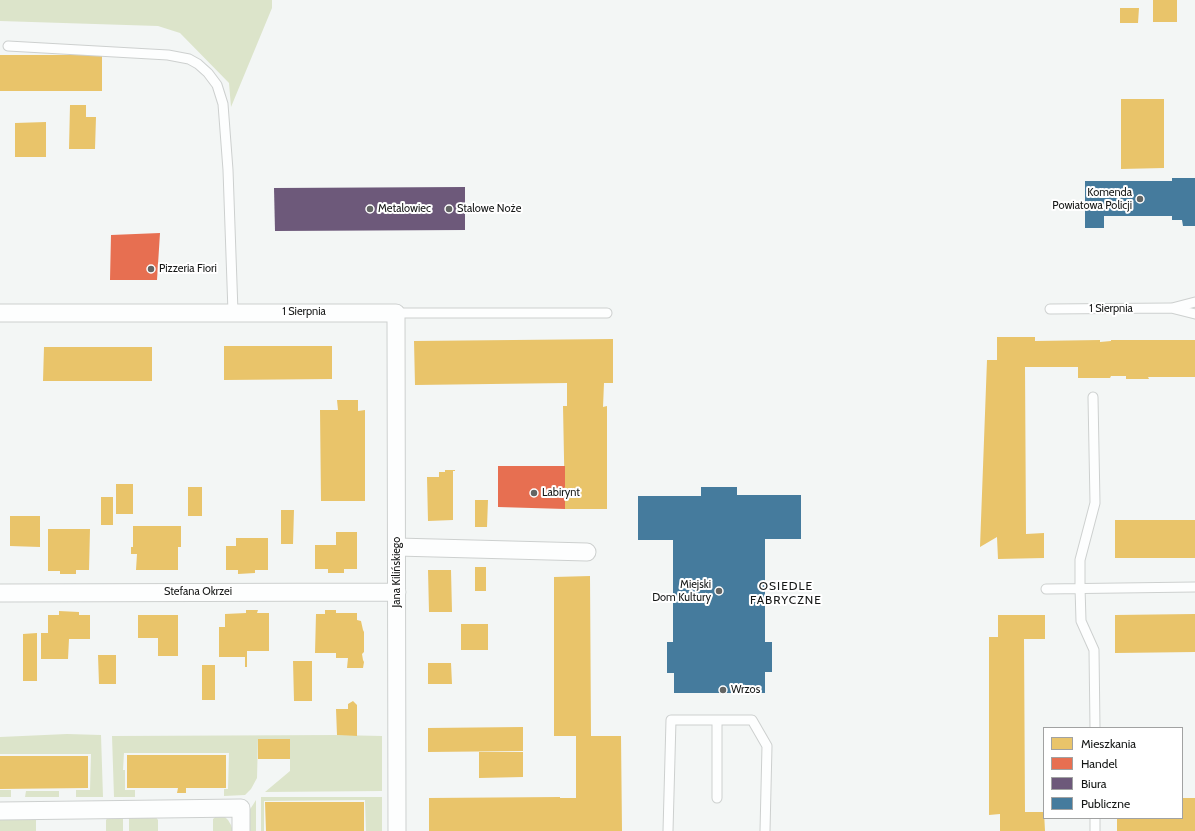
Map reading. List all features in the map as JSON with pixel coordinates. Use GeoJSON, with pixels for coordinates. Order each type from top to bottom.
{"type":"FeatureCollection","features":[{"type":"Feature","properties":{"kind":"street","name":"1 Sierpnia"},"geometry":{"type":"LineString","coordinates":[[0,313],[396,313]]}},
{"type":"Feature","properties":{"kind":"street","name":"Jana Kilińskiego"},"geometry":{"type":"LineString","coordinates":[[396,313],[397,831]]}},
{"type":"Feature","properties":{"kind":"street"},"geometry":{"type":"LineString","coordinates":[[397,547],[587,552]]}},
{"type":"Feature","properties":{"kind":"street","name":"Stefana Okrzei"},"geometry":{"type":"LineString","coordinates":[[0,593],[397,592]]}},
{"type":"Feature","properties":{"kind":"street"},"geometry":{"type":"LineString","coordinates":[[0,811],[241,808],[241,831]]}},
{"type":"Feature","properties":{"kind":"lane"},"geometry":{"type":"LineString","coordinates":[[8,46],[168,55],[189,59],[198,64],[208,73],[217,85],[223,104],[228,170],[233,312]]}},
{"type":"Feature","properties":{"kind":"lane","name":"1 Sierpnia"},"geometry":{"type":"LineString","coordinates":[[1050,309],[1171,308],[1195,302]]}},
{"type":"Feature","properties":{"kind":"lane","name":"1 Sierpnia"},"geometry":{"type":"LineString","coordinates":[[1171,308],[1195,314]]}},
{"type":"Feature","properties":{"kind":"lane","name":"1 Sierpnia"},"geometry":{"type":"LineString","coordinates":[[396,313],[607,313]]}},
{"type":"Feature","properties":{"kind":"lane"},"geometry":{"type":"LineString","coordinates":[[1093,397],[1096,503],[1080,560],[1080,588],[1081,621],[1094,650],[1095,727]]}},
{"type":"Feature","properties":{"kind":"lane"},"geometry":{"type":"LineString","coordinates":[[1046,589],[1195,587]]}},
{"type":"Feature","properties":{"kind":"lane"},"geometry":{"type":"LineString","coordinates":[[668,831],[671,720],[752,720],[767,746],[765,831]]}},
{"type":"Feature","properties":{"kind":"lane"},"geometry":{"type":"LineString","coordinates":[[717,720],[718,798]]}},
{"type":"Feature","properties":{"kind":"lane"},"geometry":{"type":"LineString","coordinates":[[1095,819],[1096,831]]}},
{"type":"Feature","properties":{"kind":"green space"},"geometry":{"type":"Polygon","coordinates":[[[0,0],[272,0],[272,8],[231,107],[229,83],[180,33],[158,26],[0,21],[0,0]]]}},
{"type":"Feature","properties":{"kind":"green space"},"geometry":{"type":"Polygon","coordinates":[[[67,734],[101,735],[103,797],[76,797],[76,790],[90,790],[91,754],[0,754],[0,737],[67,734]]]}},
{"type":"Feature","properties":{"kind":"green space"},"geometry":{"type":"Polygon","coordinates":[[[112,736],[382,736],[382,791],[265,792],[290,771],[290,739],[258,739],[257,778],[251,789],[245,795],[224,796],[224,789],[228,789],[229,753],[124,753],[123,770],[125,770],[125,790],[135,790],[135,797],[114,797],[112,736]]]}},
{"type":"Feature","properties":{"kind":"green space"},"geometry":{"type":"Polygon","coordinates":[[[0,790],[11,790],[11,797],[0,797],[0,790]]]}},
{"type":"Feature","properties":{"kind":"green space"},"geometry":{"type":"Polygon","coordinates":[[[26,791],[59,791],[59,797],[25,797],[26,791]]]}},
{"type":"Feature","properties":{"kind":"green space"},"geometry":{"type":"Polygon","coordinates":[[[261,797],[382,797],[382,831],[366,831],[365,800],[264,801],[264,831],[261,831],[261,797]]]}},
{"type":"Feature","properties":{"kind":"green space"},"geometry":{"type":"Polygon","coordinates":[[[256,800],[256,831],[249,831],[249,811],[256,800]]]}},
{"type":"Feature","properties":{"kind":"green space"},"geometry":{"type":"Polygon","coordinates":[[[32,815],[36,820],[36,831],[0,831],[0,816],[32,815]]]}},
{"type":"Feature","properties":{"kind":"green space"},"geometry":{"type":"Polygon","coordinates":[[[110,815],[123,815],[123,831],[106,831],[106,820],[110,815]]]}},
{"type":"Feature","properties":{"kind":"green space"},"geometry":{"type":"Polygon","coordinates":[[[129,815],[154,815],[158,820],[158,831],[129,831],[129,815]]]}},
{"type":"Feature","properties":{"kind":"green space"},"geometry":{"type":"Polygon","coordinates":[[[218,815],[225,817],[228,820],[233,831],[213,831],[213,819],[218,815]]]}},
{"type":"Feature","properties":{"kind":"building: Mieszkania"},"geometry":{"type":"Polygon","coordinates":[[[1153,0],[1177,0],[1177,22],[1153,22],[1153,0]]]}},
{"type":"Feature","properties":{"kind":"building: Mieszkania"},"geometry":{"type":"Polygon","coordinates":[[[1120,8],[1139,8],[1138,23],[1120,23],[1120,8]]]}},
{"type":"Feature","properties":{"kind":"building: Mieszkania"},"geometry":{"type":"Polygon","coordinates":[[[0,55],[102,55],[102,91],[0,91],[0,55]]]}},
{"type":"Feature","properties":{"kind":"building: Mieszkania"},"geometry":{"type":"Polygon","coordinates":[[[1121,99],[1164,99],[1164,168],[1121,169],[1121,99]]]}},
{"type":"Feature","properties":{"kind":"building: Mieszkania"},"geometry":{"type":"Polygon","coordinates":[[[70,105],[86,105],[86,117],[96,117],[95,149],[69,149],[70,105]]]}},
{"type":"Feature","properties":{"kind":"building: Mieszkania"},"geometry":{"type":"Polygon","coordinates":[[[46,122],[46,157],[15,157],[15,123],[46,122]]]}},
{"type":"Feature","properties":{"kind":"building: Mieszkania"},"geometry":{"type":"Polygon","coordinates":[[[997,337],[1035,337],[1035,341],[1100,340],[1100,342],[1111,340],[1195,340],[1195,377],[1148,377],[1149,379],[1126,379],[1126,376],[1111,376],[1110,378],[1078,378],[1078,367],[1025,367],[1026,534],[1044,533],[1044,558],[998,559],[997,537],[980,547],[987,360],[997,360],[997,337]]]}},
{"type":"Feature","properties":{"kind":"building: Mieszkania"},"geometry":{"type":"Polygon","coordinates":[[[613,339],[613,383],[604,383],[603,407],[607,406],[607,509],[565,509],[563,406],[567,406],[567,383],[415,385],[414,341],[613,339]]]}},
{"type":"Feature","properties":{"kind":"building: Mieszkania"},"geometry":{"type":"Polygon","coordinates":[[[224,346],[332,346],[332,379],[224,380],[224,346]]]}},
{"type":"Feature","properties":{"kind":"building: Mieszkania"},"geometry":{"type":"Polygon","coordinates":[[[44,347],[152,347],[152,381],[43,381],[44,347]]]}},
{"type":"Feature","properties":{"kind":"building: Mieszkania"},"geometry":{"type":"Polygon","coordinates":[[[337,400],[358,400],[358,411],[365,410],[365,501],[321,501],[320,410],[338,410],[337,400]]]}},
{"type":"Feature","properties":{"kind":"building: Mieszkania"},"geometry":{"type":"Polygon","coordinates":[[[445,470],[455,470],[453,471],[453,520],[428,521],[427,477],[439,477],[439,472],[445,472],[445,470]]]}},
{"type":"Feature","properties":{"kind":"building: Mieszkania"},"geometry":{"type":"Polygon","coordinates":[[[116,484],[133,484],[133,514],[116,514],[116,484]]]}},
{"type":"Feature","properties":{"kind":"building: Mieszkania"},"geometry":{"type":"Polygon","coordinates":[[[188,487],[202,487],[202,516],[188,516],[188,487]]]}},
{"type":"Feature","properties":{"kind":"building: Mieszkania"},"geometry":{"type":"Polygon","coordinates":[[[101,497],[113,497],[113,525],[101,525],[101,497]]]}},
{"type":"Feature","properties":{"kind":"building: Mieszkania"},"geometry":{"type":"Polygon","coordinates":[[[475,500],[488,500],[487,527],[475,527],[475,500]]]}},
{"type":"Feature","properties":{"kind":"building: Mieszkania"},"geometry":{"type":"Polygon","coordinates":[[[281,510],[294,510],[293,544],[281,544],[281,510]]]}},
{"type":"Feature","properties":{"kind":"building: Mieszkania"},"geometry":{"type":"Polygon","coordinates":[[[10,516],[40,516],[40,547],[10,546],[10,516]]]}},
{"type":"Feature","properties":{"kind":"building: Mieszkania"},"geometry":{"type":"Polygon","coordinates":[[[1115,520],[1195,520],[1195,558],[1115,558],[1115,520]]]}},
{"type":"Feature","properties":{"kind":"building: Mieszkania"},"geometry":{"type":"Polygon","coordinates":[[[133,526],[181,526],[181,547],[178,547],[178,570],[136,570],[137,554],[131,554],[131,547],[133,547],[133,526]]]}},
{"type":"Feature","properties":{"kind":"building: Mieszkania"},"geometry":{"type":"Polygon","coordinates":[[[48,529],[90,529],[89,570],[76,570],[76,574],[60,574],[60,571],[48,571],[48,529]]]}},
{"type":"Feature","properties":{"kind":"building: Mieszkania"},"geometry":{"type":"Polygon","coordinates":[[[336,532],[357,532],[357,569],[344,569],[344,573],[328,573],[328,569],[315,569],[315,545],[336,545],[336,532]]]}},
{"type":"Feature","properties":{"kind":"building: Mieszkania"},"geometry":{"type":"Polygon","coordinates":[[[236,538],[268,538],[268,570],[255,570],[255,573],[238,574],[238,570],[226,570],[226,546],[236,546],[236,538]]]}},
{"type":"Feature","properties":{"kind":"building: Mieszkania"},"geometry":{"type":"Polygon","coordinates":[[[475,567],[486,567],[486,591],[475,591],[475,567]]]}},
{"type":"Feature","properties":{"kind":"building: Mieszkania"},"geometry":{"type":"Polygon","coordinates":[[[428,570],[451,570],[452,612],[429,612],[428,570]]]}},
{"type":"Feature","properties":{"kind":"building: Mieszkania"},"geometry":{"type":"Polygon","coordinates":[[[590,576],[591,736],[621,736],[622,831],[429,831],[429,798],[576,798],[576,736],[554,736],[554,577],[590,576]]]}},
{"type":"Feature","properties":{"kind":"building: Mieszkania"},"geometry":{"type":"Polygon","coordinates":[[[246,610],[258,610],[257,613],[269,613],[269,651],[247,651],[247,667],[245,667],[245,657],[219,657],[219,627],[225,627],[225,614],[246,613],[246,610]]]}},
{"type":"Feature","properties":{"kind":"building: Mieszkania"},"geometry":{"type":"Polygon","coordinates":[[[325,610],[336,610],[336,613],[357,613],[357,620],[361,621],[364,632],[364,652],[362,654],[364,662],[363,668],[347,668],[348,658],[336,658],[336,653],[315,653],[316,614],[325,614],[325,610]]]}},
{"type":"Feature","properties":{"kind":"building: Mieszkania"},"geometry":{"type":"Polygon","coordinates":[[[59,611],[79,612],[79,615],[90,615],[90,639],[69,639],[68,659],[41,659],[41,633],[48,633],[48,615],[59,615],[59,611]]]}},
{"type":"Feature","properties":{"kind":"building: Mieszkania"},"geometry":{"type":"Polygon","coordinates":[[[1195,614],[1195,652],[1115,653],[1115,615],[1195,614]]]}},
{"type":"Feature","properties":{"kind":"building: Mieszkania"},"geometry":{"type":"Polygon","coordinates":[[[138,615],[178,615],[178,656],[158,656],[158,638],[138,638],[138,615]]]}},
{"type":"Feature","properties":{"kind":"building: Mieszkania"},"geometry":{"type":"Polygon","coordinates":[[[998,615],[1045,615],[1045,639],[1024,639],[1025,812],[1043,812],[1045,831],[1000,831],[1000,814],[989,815],[989,637],[998,637],[998,615]]]}},
{"type":"Feature","properties":{"kind":"building: Mieszkania"},"geometry":{"type":"Polygon","coordinates":[[[461,624],[488,624],[488,650],[461,650],[461,624]]]}},
{"type":"Feature","properties":{"kind":"building: Mieszkania"},"geometry":{"type":"Polygon","coordinates":[[[37,633],[37,681],[23,681],[23,634],[37,633]]]}},
{"type":"Feature","properties":{"kind":"building: Mieszkania"},"geometry":{"type":"Polygon","coordinates":[[[98,655],[116,655],[116,684],[99,684],[98,655]]]}},
{"type":"Feature","properties":{"kind":"building: Mieszkania"},"geometry":{"type":"Polygon","coordinates":[[[293,661],[312,661],[312,701],[294,701],[293,661]]]}},
{"type":"Feature","properties":{"kind":"building: Mieszkania"},"geometry":{"type":"Polygon","coordinates":[[[428,663],[451,663],[452,684],[428,684],[428,663]]]}},
{"type":"Feature","properties":{"kind":"building: Mieszkania"},"geometry":{"type":"Polygon","coordinates":[[[202,665],[215,665],[215,700],[202,700],[202,665]]]}},
{"type":"Feature","properties":{"kind":"building: Mieszkania"},"geometry":{"type":"Polygon","coordinates":[[[353,701],[357,705],[357,736],[337,735],[336,709],[348,709],[348,704],[353,701]]]}},
{"type":"Feature","properties":{"kind":"building: Mieszkania"},"geometry":{"type":"Polygon","coordinates":[[[523,727],[523,751],[428,752],[428,728],[523,727]]]}},
{"type":"Feature","properties":{"kind":"building: Mieszkania"},"geometry":{"type":"Polygon","coordinates":[[[258,739],[290,739],[290,759],[258,759],[258,739]]]}},
{"type":"Feature","properties":{"kind":"building: Mieszkania"},"geometry":{"type":"Polygon","coordinates":[[[479,752],[523,752],[523,777],[479,778],[479,752]]]}},
{"type":"Feature","properties":{"kind":"building: Mieszkania"},"geometry":{"type":"Polygon","coordinates":[[[127,755],[226,755],[226,788],[186,788],[186,793],[177,793],[178,788],[127,788],[127,755]]]}},
{"type":"Feature","properties":{"kind":"building: Mieszkania"},"geometry":{"type":"Polygon","coordinates":[[[0,756],[88,756],[88,788],[0,789],[0,756]]]}},
{"type":"Feature","properties":{"kind":"building: Mieszkania"},"geometry":{"type":"Polygon","coordinates":[[[1183,798],[1195,798],[1195,831],[1117,831],[1117,819],[1183,819],[1183,798]]]}},
{"type":"Feature","properties":{"kind":"building: Mieszkania"},"geometry":{"type":"Polygon","coordinates":[[[265,802],[364,802],[364,831],[266,831],[265,802]]]}},
{"type":"Feature","properties":{"kind":"building: Handel"},"geometry":{"type":"Polygon","coordinates":[[[160,233],[157,280],[110,280],[111,235],[160,233]]]}},
{"type":"Feature","properties":{"kind":"building: Handel"},"geometry":{"type":"Polygon","coordinates":[[[498,466],[565,466],[565,509],[498,507],[498,466]]]}},
{"type":"Feature","properties":{"kind":"building: Biura","name":"Metalowiec"},"geometry":{"type":"Polygon","coordinates":[[[465,187],[465,230],[275,231],[274,188],[465,187]]]}},
{"type":"Feature","properties":{"kind":"building: Publiczne","name":"Komenda Powiatowa Policji"},"geometry":{"type":"Polygon","coordinates":[[[1172,178],[1195,178],[1195,226],[1183,226],[1182,220],[1172,220],[1172,216],[1104,216],[1104,228],[1085,228],[1085,181],[1172,181],[1172,178]]]}},
{"type":"Feature","properties":{"kind":"building: Publiczne","name":"Miejski Dom Kultury"},"geometry":{"type":"Polygon","coordinates":[[[701,487],[737,487],[737,495],[801,495],[801,539],[765,539],[765,642],[772,642],[772,672],[765,672],[765,693],[674,693],[674,673],[667,673],[667,642],[673,642],[673,540],[638,540],[638,496],[701,496],[701,487]]]}},
{"type":"Feature","properties":{"kind":"place","name":"Komenda Powiatowa Policji"},"geometry":{"type":"Point","coordinates":[1140,199]}},
{"type":"Feature","properties":{"kind":"place","name":"Metalowiec"},"geometry":{"type":"Point","coordinates":[370,209]}},
{"type":"Feature","properties":{"kind":"place","name":"Stalowe Noże"},"geometry":{"type":"Point","coordinates":[449,209]}},
{"type":"Feature","properties":{"kind":"place","name":"Pizzeria Fiori"},"geometry":{"type":"Point","coordinates":[151,269]}},
{"type":"Feature","properties":{"kind":"place","name":"Labirynt"},"geometry":{"type":"Point","coordinates":[534,493]}},
{"type":"Feature","properties":{"kind":"place","name":"Miejski Dom Kultury"},"geometry":{"type":"Point","coordinates":[719,591]}},
{"type":"Feature","properties":{"kind":"place","name":"Wrzos"},"geometry":{"type":"Point","coordinates":[723,690]}},
{"type":"Feature","properties":{"kind":"district","name":"OSIEDLE FABRYCZNE"},"geometry":{"type":"Point","coordinates":[786,593]}}]}
